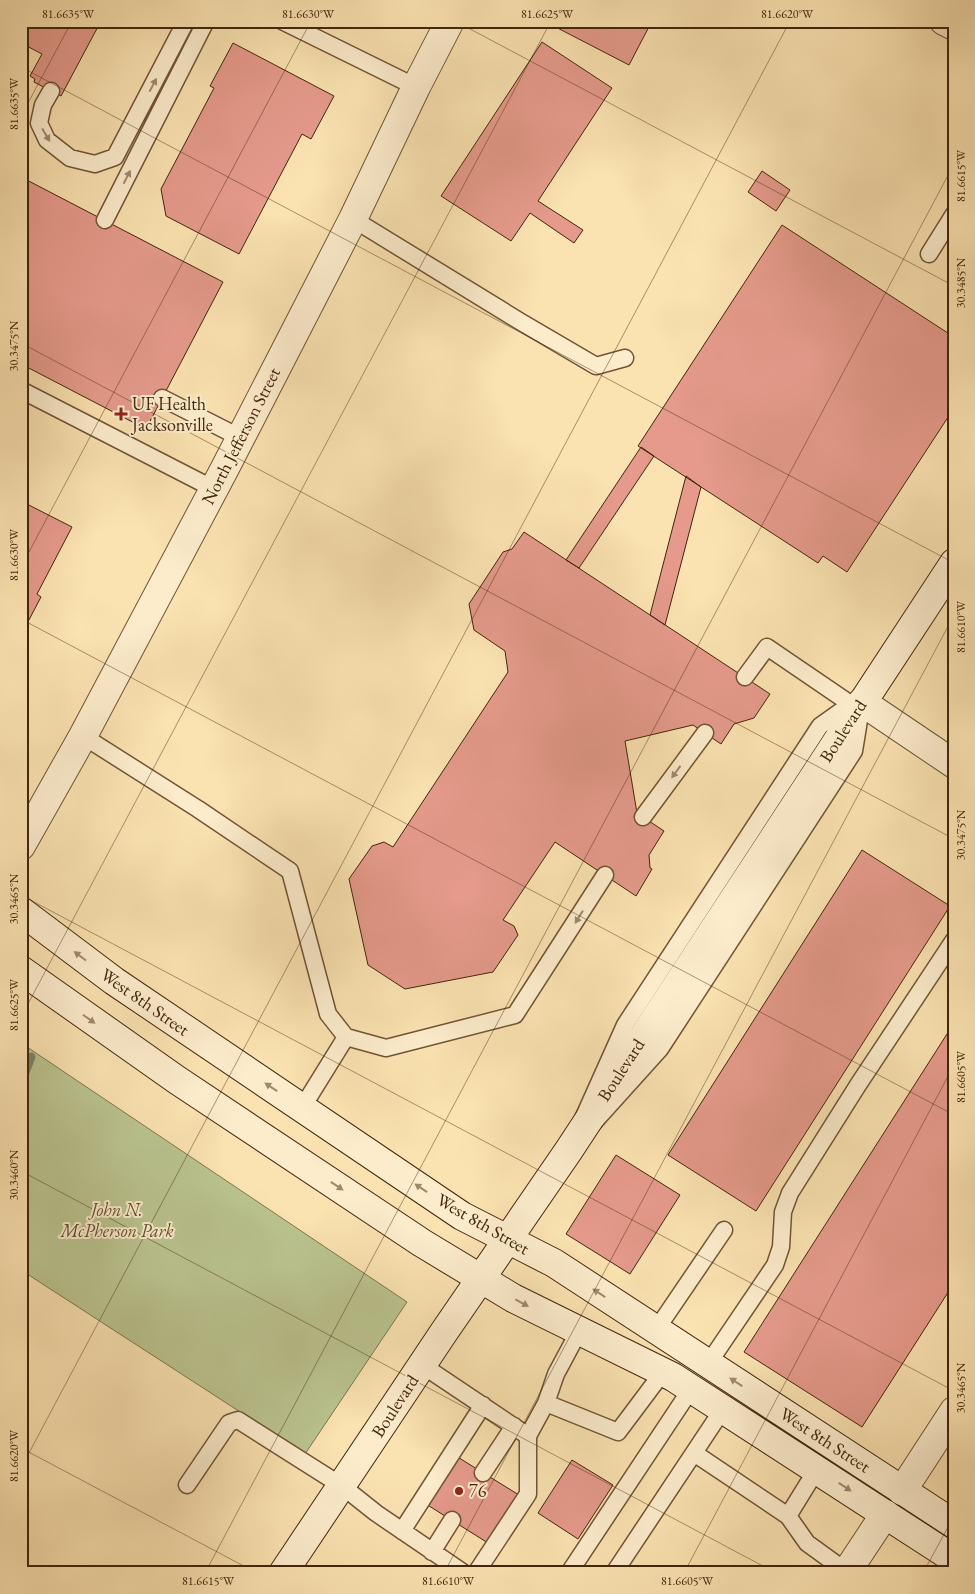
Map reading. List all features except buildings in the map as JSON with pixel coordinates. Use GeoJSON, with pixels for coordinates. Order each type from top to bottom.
{"type":"FeatureCollection","features":[{"type":"Feature","properties":{"kind":"street","name":"North Jefferson Street"},"geometry":{"type":"LineString","coordinates":[[21,846],[83,736],[241,438],[353,219],[450,21]]}},
{"type":"Feature","properties":{"kind":"street"},"geometry":{"type":"LineString","coordinates":[[944,21],[954,26]]}},
{"type":"Feature","properties":{"kind":"street","name":"Boulevard"},"geometry":{"type":"LineString","coordinates":[[284,1573],[422,1365],[569,1150],[857,705],[954,563]]}},
{"type":"Feature","properties":{"kind":"street"},"geometry":{"type":"LineString","coordinates":[[857,705],[954,764]]}},
{"type":"Feature","properties":{"kind":"street","name":"West 8th Street"},"geometry":{"type":"LineString","coordinates":[[21,911],[114,981],[462,1216],[554,1263],[954,1524]]}},
{"type":"Feature","properties":{"kind":"street","name":"West 8th Street"},"geometry":{"type":"LineString","coordinates":[[21,970],[103,1029],[258,1135],[480,1279],[519,1301],[662,1372],[691,1389],[954,1559]]}},
{"type":"Feature","properties":{"kind":"street"},"geometry":{"type":"LineString","coordinates":[[902,1490],[954,1411]]}},
{"type":"Feature","properties":{"kind":"street"},"geometry":{"type":"LineString","coordinates":[[846,1572],[885,1514]]}},
{"type":"Feature","properties":{"kind":"lane"},"geometry":{"type":"LineString","coordinates":[[51,91],[43,105],[39,123],[47,140],[70,158],[95,164],[115,157],[186,21]]}},
{"type":"Feature","properties":{"kind":"lane"},"geometry":{"type":"LineString","coordinates":[[105,220],[206,21]]}},
{"type":"Feature","properties":{"kind":"lane"},"geometry":{"type":"LineString","coordinates":[[282,21],[416,87]]}},
{"type":"Feature","properties":{"kind":"lane"},"geometry":{"type":"LineString","coordinates":[[929,254],[954,214]]}},
{"type":"Feature","properties":{"kind":"lane"},"geometry":{"type":"LineString","coordinates":[[353,219],[596,366],[625,358]]}},
{"type":"Feature","properties":{"kind":"lane"},"geometry":{"type":"LineString","coordinates":[[21,390],[214,489]]}},
{"type":"Feature","properties":{"kind":"lane"},"geometry":{"type":"LineString","coordinates":[[162,398],[241,438]]}},
{"type":"Feature","properties":{"kind":"lane"},"geometry":{"type":"LineString","coordinates":[[744,677],[767,646],[857,705]]}},
{"type":"Feature","properties":{"kind":"lane"},"geometry":{"type":"LineString","coordinates":[[643,817],[705,733]]}},
{"type":"Feature","properties":{"kind":"lane"},"geometry":{"type":"LineString","coordinates":[[83,736],[198,809],[290,871],[328,1014],[346,1037],[386,1048],[515,1015],[605,876]]}},
{"type":"Feature","properties":{"kind":"lane"},"geometry":{"type":"LineString","coordinates":[[708,1364],[775,1264],[781,1247],[783,1212],[790,1193],[858,1085],[954,940]]}},
{"type":"Feature","properties":{"kind":"lane"},"geometry":{"type":"LineString","coordinates":[[302,1108],[346,1037]]}},
{"type":"Feature","properties":{"kind":"lane"},"geometry":{"type":"LineString","coordinates":[[656,1330],[724,1230]]}},
{"type":"Feature","properties":{"kind":"lane"},"geometry":{"type":"LineString","coordinates":[[476,1573],[528,1494],[528,1436],[546,1403],[556,1374],[579,1331]]}},
{"type":"Feature","properties":{"kind":"lane"},"geometry":{"type":"LineString","coordinates":[[422,1365],[528,1436]]}},
{"type":"Feature","properties":{"kind":"lane"},"geometry":{"type":"LineString","coordinates":[[546,1403],[618,1432],[662,1372]]}},
{"type":"Feature","properties":{"kind":"lane"},"geometry":{"type":"LineString","coordinates":[[569,1573],[691,1389]]}},
{"type":"Feature","properties":{"kind":"lane"},"geometry":{"type":"LineString","coordinates":[[402,1531],[483,1405]]}},
{"type":"Feature","properties":{"kind":"lane"},"geometry":{"type":"LineString","coordinates":[[614,1573],[723,1408]]}},
{"type":"Feature","properties":{"kind":"lane"},"geometry":{"type":"LineString","coordinates":[[187,1486],[229,1422],[238,1420],[342,1486],[376,1513],[464,1573]]}},
{"type":"Feature","properties":{"kind":"lane"},"geometry":{"type":"LineString","coordinates":[[483,1473],[514,1426]]}},
{"type":"Feature","properties":{"kind":"lane"},"geometry":{"type":"LineString","coordinates":[[694,1453],[788,1516],[807,1543],[846,1572]]}},
{"type":"Feature","properties":{"kind":"lane"},"geometry":{"type":"LineString","coordinates":[[788,1516],[817,1469]]}},
{"type":"Feature","properties":{"kind":"lane"},"geometry":{"type":"LineString","coordinates":[[432,1552],[452,1520]]}},
{"type":"Feature","properties":{"kind":"green space","name":"John N. McPherson Park"},"geometry":{"type":"Polygon","coordinates":[[[21,1043],[407,1302],[305,1454],[21,1270],[21,1043]]]}},
{"type":"Feature","properties":{"kind":"waterway"},"geometry":{"type":"LineString","coordinates":[[21,1083],[31,1057]]}},
{"type":"Feature","properties":{"kind":"place","name":"UF Health Jacksonville"},"geometry":{"type":"Point","coordinates":[121,414]}},
{"type":"Feature","properties":{"kind":"place","name":"76"},"geometry":{"type":"Point","coordinates":[459,1491]}}]}
